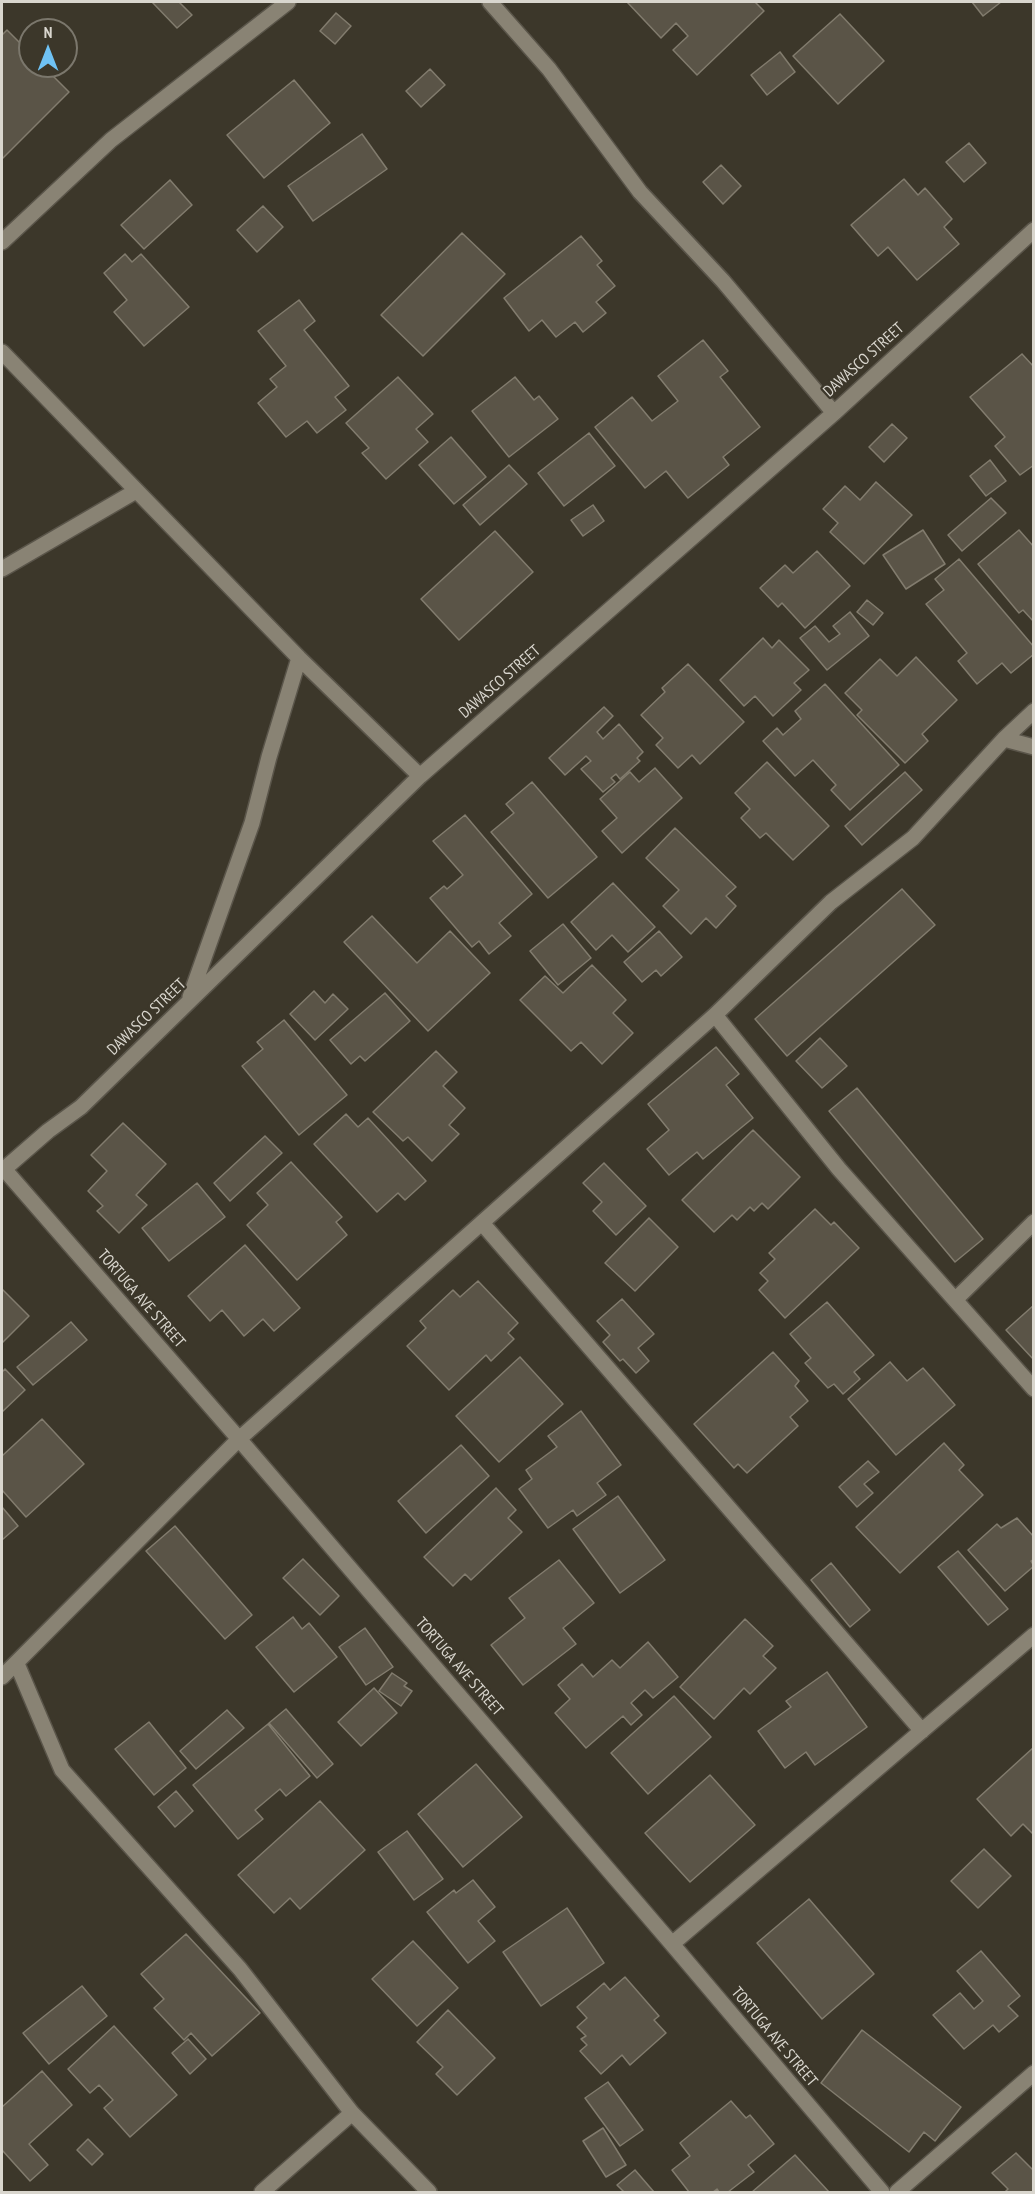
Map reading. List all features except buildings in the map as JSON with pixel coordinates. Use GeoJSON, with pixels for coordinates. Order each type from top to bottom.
{"type":"FeatureCollection","features":[{"type":"Feature","properties":{"kind":"street"},"geometry":{"type":"LineString","coordinates":[[2,242],[111,140],[288,2]]}},
{"type":"Feature","properties":{"kind":"street"},"geometry":{"type":"LineString","coordinates":[[490,2],[549,69],[640,192],[723,282],[834,413]]}},
{"type":"Feature","properties":{"kind":"street","name":"DAWASCO STREET"},"geometry":{"type":"LineString","coordinates":[[3,1170],[48,1131],[81,1107],[420,776],[834,413],[1034,230]]}},
{"type":"Feature","properties":{"kind":"street"},"geometry":{"type":"LineString","coordinates":[[2,352],[298,658],[420,776]]}},
{"type":"Feature","properties":{"kind":"street"},"geometry":{"type":"LineString","coordinates":[[2,569],[136,491]]}},
{"type":"Feature","properties":{"kind":"street"},"geometry":{"type":"LineString","coordinates":[[188,1003],[252,823],[298,658]]}},
{"type":"Feature","properties":{"kind":"street"},"geometry":{"type":"LineString","coordinates":[[2,1677],[239,1439],[715,1015],[831,902],[913,838],[1004,739],[1034,711]]}},
{"type":"Feature","properties":{"kind":"street"},"geometry":{"type":"LineString","coordinates":[[1004,739],[1034,747]]}},
{"type":"Feature","properties":{"kind":"street"},"geometry":{"type":"LineString","coordinates":[[715,1015],[839,1169],[1034,1389]]}},
{"type":"Feature","properties":{"kind":"street","name":"TORTUGA AVE STREET"},"geometry":{"type":"LineString","coordinates":[[3,1170],[239,1439],[882,2193]]}},
{"type":"Feature","properties":{"kind":"street"},"geometry":{"type":"LineString","coordinates":[[955,1300],[1034,1222]]}},
{"type":"Feature","properties":{"kind":"street"},"geometry":{"type":"LineString","coordinates":[[482,1223],[922,1731]]}},
{"type":"Feature","properties":{"kind":"street"},"geometry":{"type":"LineString","coordinates":[[672,1944],[1034,1635]]}},
{"type":"Feature","properties":{"kind":"street"},"geometry":{"type":"LineString","coordinates":[[17,1664],[62,1770],[240,1969],[352,2113],[429,2193]]}},
{"type":"Feature","properties":{"kind":"street"},"geometry":{"type":"LineString","coordinates":[[897,2193],[1034,2073]]}},
{"type":"Feature","properties":{"kind":"street"},"geometry":{"type":"LineString","coordinates":[[262,2193],[352,2113]]}}]}
